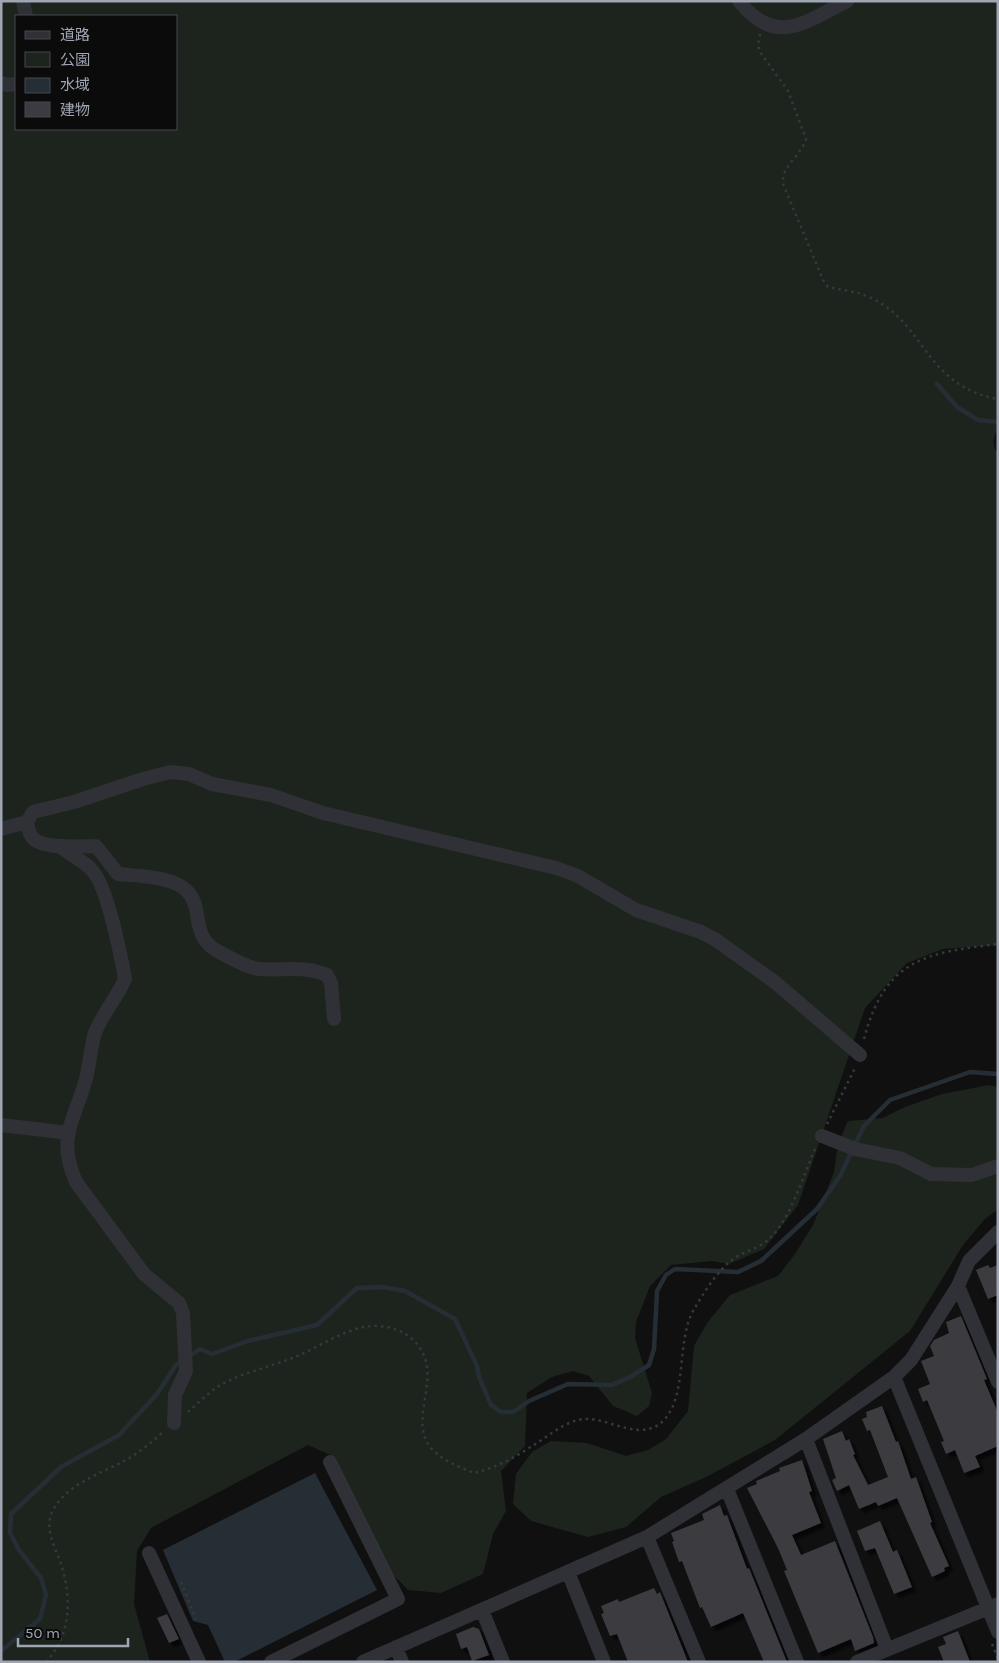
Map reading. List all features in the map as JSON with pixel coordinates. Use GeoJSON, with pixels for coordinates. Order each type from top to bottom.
{"type":"FeatureCollection","features":[{"type":"Feature","properties":{"kind":"street"},"geometry":{"type":"LineString","coordinates":[[23,1],[26,15]]}},
{"type":"Feature","properties":{"kind":"street"},"geometry":{"type":"LineString","coordinates":[[739,1],[751,17],[762,23],[783,29],[813,19],[847,1]]}},
{"type":"Feature","properties":{"kind":"street"},"geometry":{"type":"LineString","coordinates":[[1,83],[7,85],[15,84]]}},
{"type":"Feature","properties":{"kind":"street"},"geometry":{"type":"LineString","coordinates":[[1,829],[27,822],[33,812],[74,802],[170,772],[189,774],[212,784],[271,795],[323,812],[556,868],[578,876],[636,910],[700,932],[716,940],[776,983],[860,1055]]}},
{"type":"Feature","properties":{"kind":"street"},"geometry":{"type":"LineString","coordinates":[[27,822],[31,837],[38,843],[60,846],[96,846],[118,874],[158,878],[187,891],[192,898],[201,934],[207,944],[219,952],[258,969],[314,969],[327,974],[331,983],[334,1019]]}},
{"type":"Feature","properties":{"kind":"street"},"geometry":{"type":"LineString","coordinates":[[60,846],[91,869],[97,877],[111,921],[125,979],[95,1033],[85,1083],[71,1120],[66,1147],[69,1165],[76,1182],[144,1274],[179,1303],[183,1313],[186,1371],[175,1395],[174,1423]]}},
{"type":"Feature","properties":{"kind":"street"},"geometry":{"type":"LineString","coordinates":[[1,1125],[69,1132]]}},
{"type":"Feature","properties":{"kind":"street"},"geometry":{"type":"LineString","coordinates":[[822,1136],[855,1149],[900,1158],[931,1174],[982,1174],[998,1166]]}},
{"type":"Feature","properties":{"kind":"street"},"geometry":{"type":"LineString","coordinates":[[363,1662],[647,1537],[806,1439],[894,1376],[911,1360],[958,1286],[970,1261],[998,1232]]}},
{"type":"Feature","properties":{"kind":"street"},"geometry":{"type":"LineString","coordinates":[[958,1286],[998,1382]]}},
{"type":"Feature","properties":{"kind":"street"},"geometry":{"type":"LineString","coordinates":[[894,1376],[993,1606],[998,1632]]}},
{"type":"Feature","properties":{"kind":"street"},"geometry":{"type":"LineString","coordinates":[[806,1439],[888,1649]]}},
{"type":"Feature","properties":{"kind":"street"},"geometry":{"type":"LineString","coordinates":[[271,1662],[398,1599],[330,1462]]}},
{"type":"Feature","properties":{"kind":"street"},"geometry":{"type":"LineString","coordinates":[[727,1489],[797,1662]]}},
{"type":"Feature","properties":{"kind":"street"},"geometry":{"type":"LineString","coordinates":[[647,1537],[699,1662]]}},
{"type":"Feature","properties":{"kind":"street"},"geometry":{"type":"LineString","coordinates":[[149,1553],[200,1662]]}},
{"type":"Feature","properties":{"kind":"street"},"geometry":{"type":"LineString","coordinates":[[568,1572],[604,1662]]}},
{"type":"Feature","properties":{"kind":"street"},"geometry":{"type":"LineString","coordinates":[[857,1662],[993,1606]]}},
{"type":"Feature","properties":{"kind":"street"},"geometry":{"type":"LineString","coordinates":[[482,1610],[503,1662]]}},
{"type":"Feature","properties":{"kind":"street"},"geometry":{"type":"LineString","coordinates":[[396,1647],[402,1662]]}},
{"type":"Feature","properties":{"kind":"path"},"geometry":{"type":"LineString","coordinates":[[762,23],[758,45],[760,52],[788,91],[806,139],[802,148],[784,172],[783,184],[824,282],[828,287],[870,297],[883,305],[898,317],[933,362],[954,382],[974,393],[998,399]]}},
{"type":"Feature","properties":{"kind":"path"},"geometry":{"type":"LineString","coordinates":[[46,1662],[60,1644],[68,1619],[62,1568],[49,1530],[53,1510],[74,1487],[126,1460],[150,1444],[216,1388],[227,1382],[296,1357],[351,1331],[372,1326],[391,1327],[414,1340],[424,1356],[429,1379],[422,1410],[425,1434],[432,1449],[440,1456],[474,1473],[501,1464],[566,1424],[589,1419],[641,1430],[652,1428],[662,1422],[676,1395],[685,1332],[692,1312],[724,1267],[733,1259],[768,1240],[783,1221],[860,1055],[876,1005],[890,983],[907,966],[940,952],[998,944]]}},
{"type":"Feature","properties":{"kind":"green space"},"geometry":{"type":"Polygon","coordinates":[[[1,1],[998,1],[998,427],[993,443],[998,453],[998,945],[943,949],[907,963],[865,1008],[798,1205],[764,1249],[729,1264],[712,1261],[671,1265],[650,1286],[636,1322],[635,1338],[652,1393],[649,1406],[637,1416],[613,1406],[589,1376],[573,1371],[552,1377],[527,1393],[525,1446],[501,1471],[506,1511],[493,1534],[483,1574],[441,1593],[408,1590],[381,1562],[335,1457],[308,1445],[151,1528],[137,1551],[134,1604],[150,1662],[1,1662],[1,1]]]}},
{"type":"Feature","properties":{"kind":"green space"},"geometry":{"type":"Polygon","coordinates":[[[989,1085],[998,1087],[998,1209],[985,1219],[963,1245],[910,1331],[775,1440],[706,1477],[661,1497],[626,1527],[588,1537],[531,1521],[513,1504],[516,1474],[532,1452],[551,1441],[587,1443],[626,1456],[648,1450],[666,1439],[688,1411],[694,1346],[707,1323],[730,1295],[778,1276],[795,1254],[813,1225],[834,1172],[838,1144],[848,1121],[883,1118],[905,1107],[942,1094],[989,1085]]]}},
{"type":"Feature","properties":{"kind":"water"},"geometry":{"type":"Polygon","coordinates":[[[315,1473],[377,1590],[234,1662],[225,1662],[208,1625],[193,1621],[163,1550],[315,1473]]]}},
{"type":"Feature","properties":{"kind":"building"},"geometry":{"type":"Polygon","coordinates":[[[988,1265],[990,1268],[998,1265],[998,1295],[988,1299],[976,1270],[988,1265]]]}},
{"type":"Feature","properties":{"kind":"building"},"geometry":{"type":"Polygon","coordinates":[[[961,1316],[987,1379],[984,1380],[998,1413],[998,1446],[975,1456],[980,1467],[964,1473],[955,1450],[946,1454],[941,1442],[944,1441],[927,1400],[923,1402],[918,1389],[930,1384],[921,1361],[934,1356],[930,1346],[934,1340],[949,1333],[946,1322],[961,1316]]]}},
{"type":"Feature","properties":{"kind":"building"},"geometry":{"type":"Polygon","coordinates":[[[882,1406],[896,1442],[898,1441],[911,1479],[916,1477],[932,1522],[930,1523],[949,1566],[944,1568],[945,1571],[932,1577],[897,1498],[878,1506],[876,1502],[859,1509],[849,1485],[837,1491],[832,1480],[836,1478],[823,1439],[842,1431],[846,1441],[849,1439],[855,1454],[853,1455],[868,1485],[888,1477],[870,1430],[867,1431],[862,1419],[867,1417],[866,1412],[882,1406]]]}},
{"type":"Feature","properties":{"kind":"building"},"geometry":{"type":"Polygon","coordinates":[[[802,1460],[812,1491],[809,1492],[821,1523],[792,1535],[801,1555],[835,1541],[873,1637],[874,1643],[855,1651],[851,1639],[818,1653],[784,1571],[787,1570],[778,1548],[747,1488],[757,1484],[756,1481],[780,1471],[779,1468],[802,1460]]]}},
{"type":"Feature","properties":{"kind":"building"},"geometry":{"type":"Polygon","coordinates":[[[720,1505],[724,1516],[727,1515],[747,1569],[749,1568],[787,1662],[764,1662],[743,1613],[711,1627],[702,1607],[700,1608],[682,1561],[679,1562],[671,1533],[704,1520],[702,1514],[720,1505]]]}},
{"type":"Feature","properties":{"kind":"building"},"geometry":{"type":"Polygon","coordinates":[[[880,1521],[893,1552],[897,1550],[912,1587],[894,1594],[875,1548],[865,1551],[857,1531],[880,1521]]]}},
{"type":"Feature","properties":{"kind":"building"},"geometry":{"type":"Polygon","coordinates":[[[654,1588],[657,1594],[660,1592],[688,1662],[628,1662],[617,1634],[610,1636],[601,1614],[604,1613],[601,1606],[618,1599],[619,1602],[654,1588]]]}},
{"type":"Feature","properties":{"kind":"building"},"geometry":{"type":"Polygon","coordinates":[[[167,1614],[179,1639],[169,1643],[157,1618],[167,1614]]]}},
{"type":"Feature","properties":{"kind":"building"},"geometry":{"type":"Polygon","coordinates":[[[473,1627],[479,1629],[489,1655],[472,1661],[467,1647],[461,1649],[456,1634],[473,1627]]]}},
{"type":"Feature","properties":{"kind":"building"},"geometry":{"type":"Polygon","coordinates":[[[958,1631],[970,1662],[944,1662],[938,1647],[946,1644],[943,1637],[958,1631]]]}},
{"type":"Feature","properties":{"kind":"waterway"},"geometry":{"type":"LineString","coordinates":[[937,384],[957,407],[978,420],[998,422]]}},
{"type":"Feature","properties":{"kind":"waterway"},"geometry":{"type":"LineString","coordinates":[[1,1651],[40,1619],[46,1595],[41,1578],[19,1550],[10,1533],[11,1514],[61,1467],[119,1435],[157,1394],[176,1365],[200,1349],[212,1354],[248,1341],[317,1325],[357,1288],[383,1287],[405,1291],[455,1319],[477,1366],[479,1377],[491,1405],[501,1412],[513,1412],[529,1401],[568,1384],[612,1385],[632,1376],[649,1365],[654,1349],[657,1291],[666,1275],[675,1269],[738,1272],[761,1261],[817,1209],[840,1176],[864,1126],[890,1100],[970,1072],[998,1074]]}}]}
